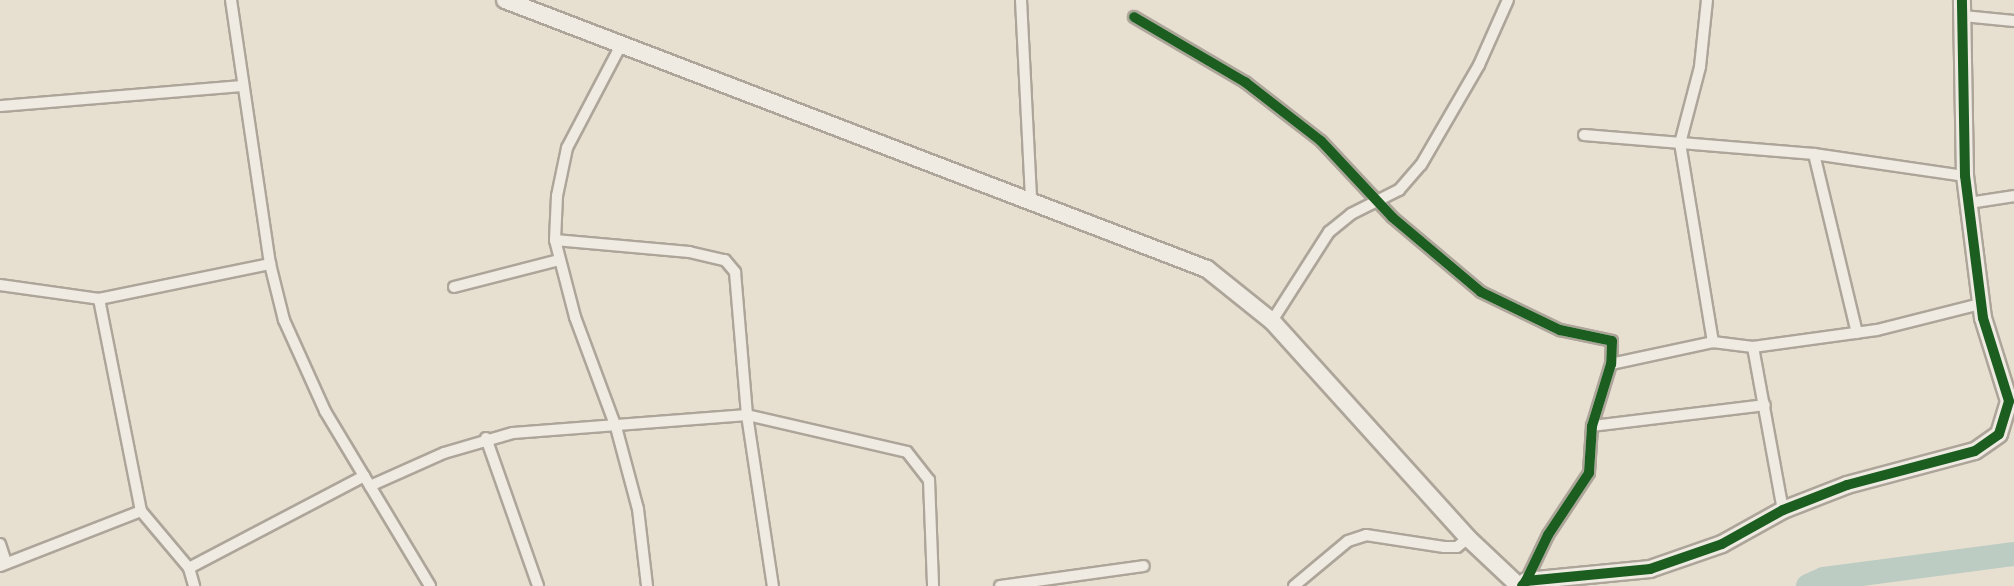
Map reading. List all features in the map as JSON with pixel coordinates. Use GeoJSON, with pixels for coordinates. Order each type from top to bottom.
{"type":"FeatureCollection","features":[{"type":"Feature","properties":{"kind":"main road"},"geometry":{"type":"LineString","coordinates":[[505,0],[543,7],[621,45],[1031,199],[1207,269],[1272,321],[1468,538],[1516,583],[1650,569],[1722,544],[1783,510],[1847,485],[1975,451],[2007,431],[2009,401],[1983,318],[1984,303],[1965,176],[1963,8]]}},
{"type":"Feature","properties":{"kind":"street"},"geometry":{"type":"LineString","coordinates":[[231,0],[270,264],[295,348],[367,481],[430,586]]}},
{"type":"Feature","properties":{"kind":"street"},"geometry":{"type":"LineString","coordinates":[[1021,0],[1031,199]]}},
{"type":"Feature","properties":{"kind":"street"},"geometry":{"type":"LineString","coordinates":[[1272,321],[1320,242],[1351,214],[1399,190],[1422,165],[1479,65],[1508,0]]}},
{"type":"Feature","properties":{"kind":"street"},"geometry":{"type":"LineString","coordinates":[[1707,0],[1700,67],[1681,143],[1713,342]]}},
{"type":"Feature","properties":{"kind":"street"},"geometry":{"type":"LineString","coordinates":[[1963,8],[2014,21]]}},
{"type":"Feature","properties":{"kind":"street"},"geometry":{"type":"LineString","coordinates":[[1135,17],[1245,82],[1321,141],[1376,201],[1481,292],[1560,330],[1612,341],[1611,364],[1592,426],[1589,473],[1516,583]]}},
{"type":"Feature","properties":{"kind":"street"},"geometry":{"type":"LineString","coordinates":[[621,45],[567,148],[557,196],[555,240],[559,260],[616,428],[638,509],[647,586]]}},
{"type":"Feature","properties":{"kind":"street"},"geometry":{"type":"LineString","coordinates":[[0,106],[243,86]]}},
{"type":"Feature","properties":{"kind":"street"},"geometry":{"type":"LineString","coordinates":[[1584,135],[1814,154],[1965,176]]}},
{"type":"Feature","properties":{"kind":"street"},"geometry":{"type":"LineString","coordinates":[[1814,154],[1857,334]]}},
{"type":"Feature","properties":{"kind":"street"},"geometry":{"type":"LineString","coordinates":[[1969,203],[2014,196]]}},
{"type":"Feature","properties":{"kind":"street"},"geometry":{"type":"LineString","coordinates":[[555,240],[689,251],[725,260],[735,272],[747,415],[773,586]]}},
{"type":"Feature","properties":{"kind":"street"},"geometry":{"type":"LineString","coordinates":[[454,287],[559,260]]}},
{"type":"Feature","properties":{"kind":"street"},"geometry":{"type":"LineString","coordinates":[[0,285],[99,299],[270,264]]}},
{"type":"Feature","properties":{"kind":"street"},"geometry":{"type":"LineString","coordinates":[[99,299],[141,511],[189,568],[194,586]]}},
{"type":"Feature","properties":{"kind":"street"},"geometry":{"type":"LineString","coordinates":[[1611,364],[1713,342],[1753,347],[1857,334],[1984,303]]}},
{"type":"Feature","properties":{"kind":"street"},"geometry":{"type":"LineString","coordinates":[[1753,347],[1783,510]]}},
{"type":"Feature","properties":{"kind":"street"},"geometry":{"type":"LineString","coordinates":[[1592,426],[1765,405]]}},
{"type":"Feature","properties":{"kind":"street"},"geometry":{"type":"LineString","coordinates":[[189,568],[367,481],[485,438],[566,426],[616,428],[747,415],[907,452],[929,481],[933,586]]}},
{"type":"Feature","properties":{"kind":"street"},"geometry":{"type":"LineString","coordinates":[[485,438],[538,586]]}},
{"type":"Feature","properties":{"kind":"street"},"geometry":{"type":"LineString","coordinates":[[0,544],[3,564],[141,511]]}},
{"type":"Feature","properties":{"kind":"street"},"geometry":{"type":"LineString","coordinates":[[1294,586],[1348,541],[1366,535],[1444,547],[1457,547],[1468,538]]}},
{"type":"Feature","properties":{"kind":"street"},"geometry":{"type":"LineString","coordinates":[[1000,586],[1144,565]]}},
{"type":"Feature","properties":{"kind":"waterway"},"geometry":{"type":"LineString","coordinates":[[1808,586],[1824,579],[2014,554]]}},
{"type":"Feature","properties":{"kind":"cycle path"},"geometry":{"type":"LineString","coordinates":[[1522,586],[1526,581],[1650,569],[1722,544],[1783,510],[1847,485],[1975,451],[1999,434],[2009,401],[1983,318],[1965,176],[1962,0]]}},
{"type":"Feature","properties":{"kind":"cycle path"},"geometry":{"type":"LineString","coordinates":[[1134,17],[1245,82],[1321,141],[1392,217],[1481,292],[1560,330],[1612,341],[1611,364],[1592,426],[1589,473],[1548,535],[1526,581]]}}]}
